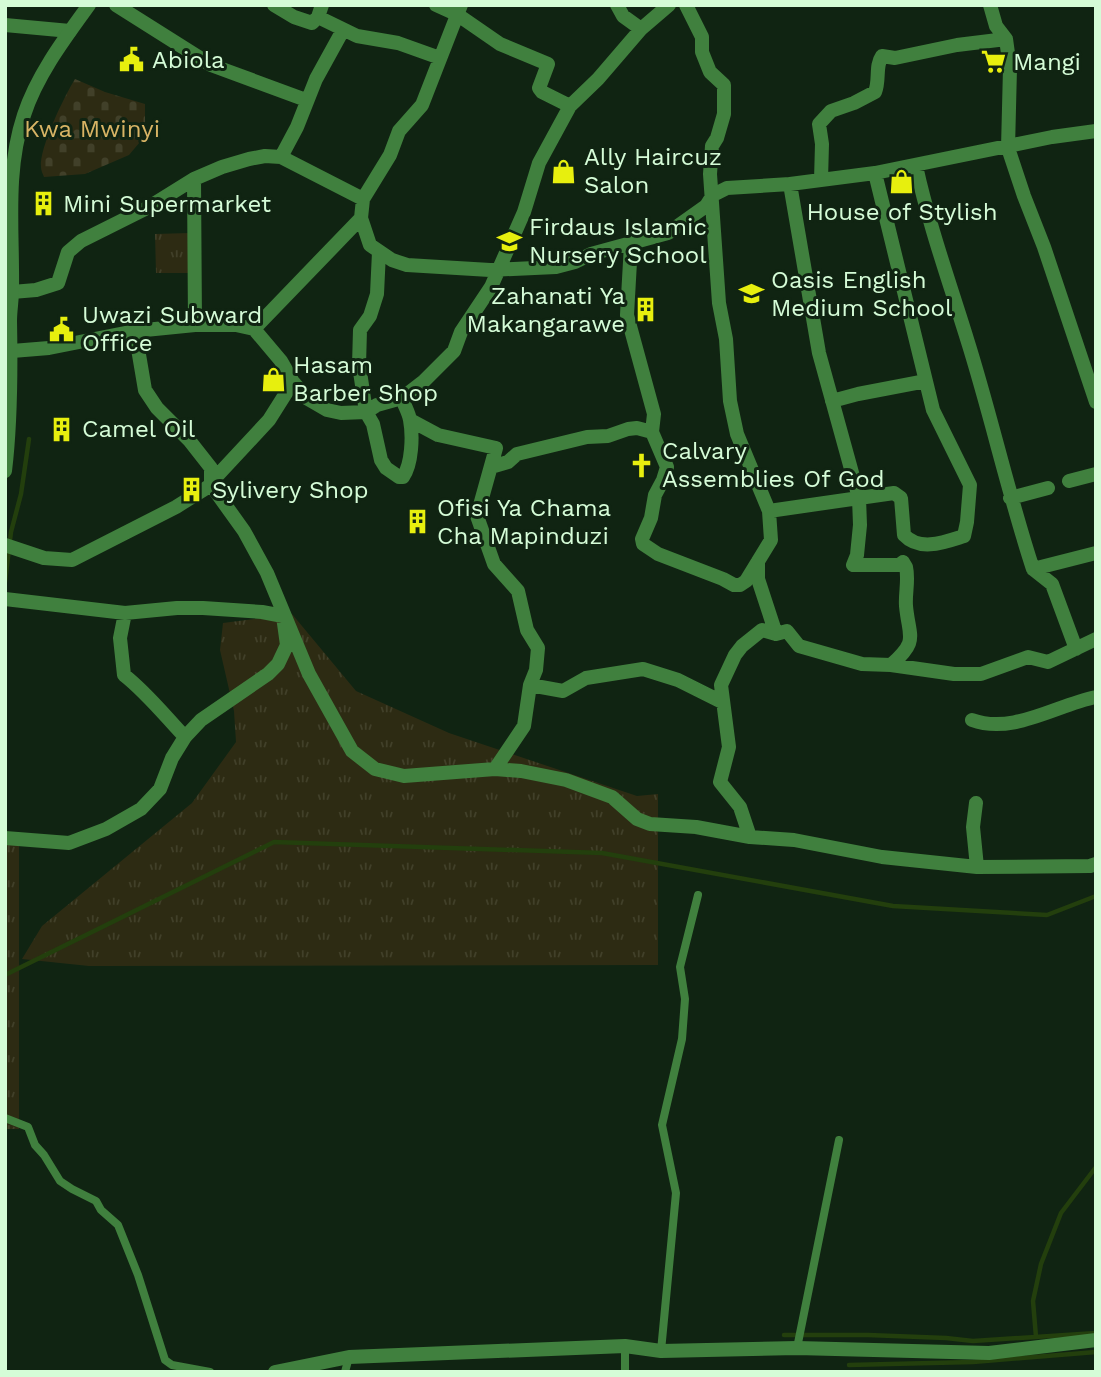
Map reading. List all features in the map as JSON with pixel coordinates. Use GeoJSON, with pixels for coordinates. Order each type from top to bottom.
{"type":"FeatureCollection","features":[{"type":"Feature","properties":{"kind":"street"},"geometry":{"type":"LineString","coordinates":[[5,471],[12,351],[8,215],[17,137],[39,81],[89,5]]}},
{"type":"Feature","properties":{"kind":"street"},"geometry":{"type":"LineString","coordinates":[[116,5],[211,65],[306,100]]}},
{"type":"Feature","properties":{"kind":"street"},"geometry":{"type":"LineString","coordinates":[[274,5],[312,23],[320,11],[343,30],[358,36],[398,43],[440,58]]}},
{"type":"Feature","properties":{"kind":"street"},"geometry":{"type":"LineString","coordinates":[[436,5],[460,10],[500,44],[520,55],[548,64],[539,88],[570,106]]}},
{"type":"Feature","properties":{"kind":"street"},"geometry":{"type":"LineString","coordinates":[[617,5],[623,16],[640,29]]}},
{"type":"Feature","properties":{"kind":"street"},"geometry":{"type":"LineString","coordinates":[[12,351],[49,348],[135,331],[195,325],[236,325],[254,328],[308,399],[327,410],[341,413],[366,412],[377,405],[402,398],[424,381],[454,351],[460,332],[501,268],[524,212],[539,163],[570,106],[598,79],[640,29],[669,5]]}},
{"type":"Feature","properties":{"kind":"street"},"geometry":{"type":"LineString","coordinates":[[631,244],[627,315],[654,414],[652,432],[667,467],[655,495],[643,544],[658,554],[734,585],[740,585],[746,581],[771,540],[769,511],[737,434],[730,401],[726,339],[719,303],[710,174],[712,146],[724,114],[724,85],[710,72],[702,52],[702,37],[686,5]]}},
{"type":"Feature","properties":{"kind":"street"},"geometry":{"type":"LineString","coordinates":[[990,5],[996,26],[1006,39],[1010,68],[1008,148],[1096,402]]}},
{"type":"Feature","properties":{"kind":"street"},"geometry":{"type":"LineString","coordinates":[[460,10],[422,105],[399,131],[390,155],[363,199],[361,218],[370,245],[407,265],[490,270],[556,267],[591,254],[668,233],[706,206],[713,195],[727,188],[790,184],[875,173],[1052,137],[1096,131]]}},
{"type":"Feature","properties":{"kind":"street"},"geometry":{"type":"LineString","coordinates":[[5,25],[70,31]]}},
{"type":"Feature","properties":{"kind":"street"},"geometry":{"type":"LineString","coordinates":[[281,157],[298,127],[306,100],[343,30]]}},
{"type":"Feature","properties":{"kind":"street"},"geometry":{"type":"LineString","coordinates":[[821,180],[820,124],[831,111],[875,92],[879,81],[878,62],[882,56],[895,58],[957,45],[1006,39]]}},
{"type":"Feature","properties":{"kind":"street"},"geometry":{"type":"LineString","coordinates":[[12,292],[36,290],[58,283],[68,252],[81,241],[222,166],[265,156],[281,157],[363,199]]}},
{"type":"Feature","properties":{"kind":"street"},"geometry":{"type":"LineString","coordinates":[[916,166],[924,204],[1033,569],[1052,584],[1076,649]]}},
{"type":"Feature","properties":{"kind":"street"},"geometry":{"type":"LineString","coordinates":[[769,511],[894,493],[901,498],[904,535],[908,539],[928,545],[964,536],[970,485],[933,410],[875,173]]}},
{"type":"Feature","properties":{"kind":"street"},"geometry":{"type":"LineString","coordinates":[[194,179],[195,325]]}},
{"type":"Feature","properties":{"kind":"street"},"geometry":{"type":"LineString","coordinates":[[790,184],[819,353],[859,498],[860,526],[857,555],[853,565],[899,565],[904,562],[906,567],[906,604],[912,636],[905,653],[891,665]]}},
{"type":"Feature","properties":{"kind":"street"},"geometry":{"type":"LineString","coordinates":[[254,328],[361,218]]}},
{"type":"Feature","properties":{"kind":"street"},"geometry":{"type":"LineString","coordinates":[[379,252],[377,294],[370,316],[360,330],[359,365],[366,412],[373,424],[383,465],[399,477],[403,477],[407,471],[410,450],[410,420],[402,398]]}},
{"type":"Feature","properties":{"kind":"street"},"geometry":{"type":"LineString","coordinates":[[135,331],[145,390],[157,408],[189,440],[211,468],[211,485],[244,531],[267,573],[309,674],[352,751],[375,769],[404,776],[495,769],[566,780],[612,797],[637,819],[650,824],[696,827],[882,856],[976,867],[1096,864]]}},
{"type":"Feature","properties":{"kind":"street"},"geometry":{"type":"LineString","coordinates":[[832,401],[926,381]]}},
{"type":"Feature","properties":{"kind":"street"},"geometry":{"type":"LineString","coordinates":[[5,545],[44,558],[72,560],[176,507],[211,485],[269,420],[293,382]]}},
{"type":"Feature","properties":{"kind":"street"},"geometry":{"type":"LineString","coordinates":[[410,420],[438,435],[495,447],[477,516],[495,564],[518,591],[527,630],[538,648],[524,726],[495,769]]}},
{"type":"Feature","properties":{"kind":"street"},"geometry":{"type":"LineString","coordinates":[[491,467],[508,462],[517,454],[587,438],[608,436],[628,429],[637,428],[652,432]]}},
{"type":"Feature","properties":{"kind":"street"},"geometry":{"type":"LineString","coordinates":[[1069,481],[1096,474]]}},
{"type":"Feature","properties":{"kind":"street"},"geometry":{"type":"LineString","coordinates":[[1010,498],[1048,488]]}},
{"type":"Feature","properties":{"kind":"street"},"geometry":{"type":"LineString","coordinates":[[1033,569],[1096,553]]}},
{"type":"Feature","properties":{"kind":"street"},"geometry":{"type":"LineString","coordinates":[[758,560],[758,579],[776,634]]}},
{"type":"Feature","properties":{"kind":"street"},"geometry":{"type":"LineString","coordinates":[[5,599],[125,613],[203,608],[283,616]]}},
{"type":"Feature","properties":{"kind":"street"},"geometry":{"type":"LineString","coordinates":[[125,613],[120,638],[124,676],[141,688],[185,737]]}},
{"type":"Feature","properties":{"kind":"street"},"geometry":{"type":"LineString","coordinates":[[5,838],[69,844],[106,829],[141,809],[160,789],[172,758],[185,737],[201,720],[268,674],[278,664],[287,645],[283,616]]}},
{"type":"Feature","properties":{"kind":"street"},"geometry":{"type":"LineString","coordinates":[[750,837],[740,807],[720,782],[729,747],[721,685],[735,655],[762,629],[776,634],[787,631],[799,646],[862,664],[891,665],[928,672],[981,674],[1028,657],[1048,662],[1096,639]]}},
{"type":"Feature","properties":{"kind":"street"},"geometry":{"type":"LineString","coordinates":[[530,685],[563,691],[586,677],[643,669],[678,680],[722,702]]}},
{"type":"Feature","properties":{"kind":"street"},"geometry":{"type":"LineString","coordinates":[[972,720],[984,725],[1010,724],[1096,697]]}},
{"type":"Feature","properties":{"kind":"street"},"geometry":{"type":"LineString","coordinates":[[976,803],[973,827],[976,867]]}},
{"type":"Feature","properties":{"kind":"street"},"geometry":{"type":"LineString","coordinates":[[275,1372],[625,1346],[661,1351],[797,1348],[989,1353],[1096,1340]]}},
{"type":"Feature","properties":{"kind":"lane"},"geometry":{"type":"LineString","coordinates":[[661,1351],[676,1193],[662,1125],[681,1039],[685,999],[680,967],[698,895]]}},
{"type":"Feature","properties":{"kind":"lane"},"geometry":{"type":"LineString","coordinates":[[5,1118],[28,1127],[35,1145],[44,1154],[60,1181],[94,1200],[102,1211],[116,1221],[138,1275],[164,1360],[172,1365],[210,1372]]}},
{"type":"Feature","properties":{"kind":"lane"},"geometry":{"type":"LineString","coordinates":[[797,1348],[839,1140]]}},
{"type":"Feature","properties":{"kind":"lane"},"geometry":{"type":"LineString","coordinates":[[625,1346],[625,1372]]}},
{"type":"Feature","properties":{"kind":"green space","name":"Kwa Mwinyi"},"geometry":{"type":"Polygon","coordinates":[[[75,79],[105,92],[145,104],[145,136],[129,155],[85,174],[44,177],[41,158],[44,147],[59,109],[75,79]]]}},
{"type":"Feature","properties":{"kind":"green space"},"geometry":{"type":"Polygon","coordinates":[[[190,233],[192,273],[156,273],[155,234],[190,233]]]}},
{"type":"Feature","properties":{"kind":"green space"},"geometry":{"type":"Polygon","coordinates":[[[292,614],[356,691],[449,733],[637,796],[658,794],[658,965],[89,966],[22,959],[42,926],[192,803],[236,742],[234,711],[220,650],[223,623],[292,614]]]}},
{"type":"Feature","properties":{"kind":"green space"},"geometry":{"type":"Polygon","coordinates":[[[19,832],[19,1129],[5,1129],[5,833],[19,832]]]}},
{"type":"Feature","properties":{"kind":"waterway"},"geometry":{"type":"LineString","coordinates":[[5,582],[11,532],[21,494],[29,439]]}},
{"type":"Feature","properties":{"kind":"waterway"},"geometry":{"type":"LineString","coordinates":[[5,975],[274,842],[602,853],[893,906],[1047,915],[1096,896]]}},
{"type":"Feature","properties":{"kind":"waterway"},"geometry":{"type":"LineString","coordinates":[[1036,1337],[1033,1301],[1041,1264],[1061,1213],[1096,1167]]}},
{"type":"Feature","properties":{"kind":"waterway"},"geometry":{"type":"LineString","coordinates":[[784,1335],[868,1335],[973,1341],[1096,1333]]}},
{"type":"Feature","properties":{"kind":"waterway"},"geometry":{"type":"LineString","coordinates":[[849,1365],[973,1362],[1096,1352]]}},
{"type":"Feature","properties":{"kind":"place","name":"Abiola"},"geometry":{"type":"Point","coordinates":[132,60]}},
{"type":"Feature","properties":{"kind":"place","name":"Mangi"},"geometry":{"type":"Point","coordinates":[993,62]}},
{"type":"Feature","properties":{"kind":"place","name":"Ally Haircuz Salon"},"geometry":{"type":"Point","coordinates":[564,171]}},
{"type":"Feature","properties":{"kind":"place","name":"House of Stylish"},"geometry":{"type":"Point","coordinates":[902,181]}},
{"type":"Feature","properties":{"kind":"place","name":"Mini Supermarket"},"geometry":{"type":"Point","coordinates":[43,204]}},
{"type":"Feature","properties":{"kind":"place","name":"Firdaus Islamic Nursery School"},"geometry":{"type":"Point","coordinates":[509,241]}},
{"type":"Feature","properties":{"kind":"place","name":"Oasis English Medium School"},"geometry":{"type":"Point","coordinates":[751,294]}},
{"type":"Feature","properties":{"kind":"place","name":"Zahanati Ya Makangarawe"},"geometry":{"type":"Point","coordinates":[645,310]}},
{"type":"Feature","properties":{"kind":"place","name":"Uwazi Subward Office"},"geometry":{"type":"Point","coordinates":[62,329]}},
{"type":"Feature","properties":{"kind":"place","name":"Hasam Barber Shop"},"geometry":{"type":"Point","coordinates":[273,379]}},
{"type":"Feature","properties":{"kind":"place","name":"Camel Oil"},"geometry":{"type":"Point","coordinates":[62,429]}},
{"type":"Feature","properties":{"kind":"place","name":"Calvary Assemblies Of God"},"geometry":{"type":"Point","coordinates":[642,465]}},
{"type":"Feature","properties":{"kind":"place","name":"Sylivery Shop"},"geometry":{"type":"Point","coordinates":[192,490]}},
{"type":"Feature","properties":{"kind":"place","name":"Ofisi Ya Chama Cha Mapinduzi"},"geometry":{"type":"Point","coordinates":[417,522]}}]}
